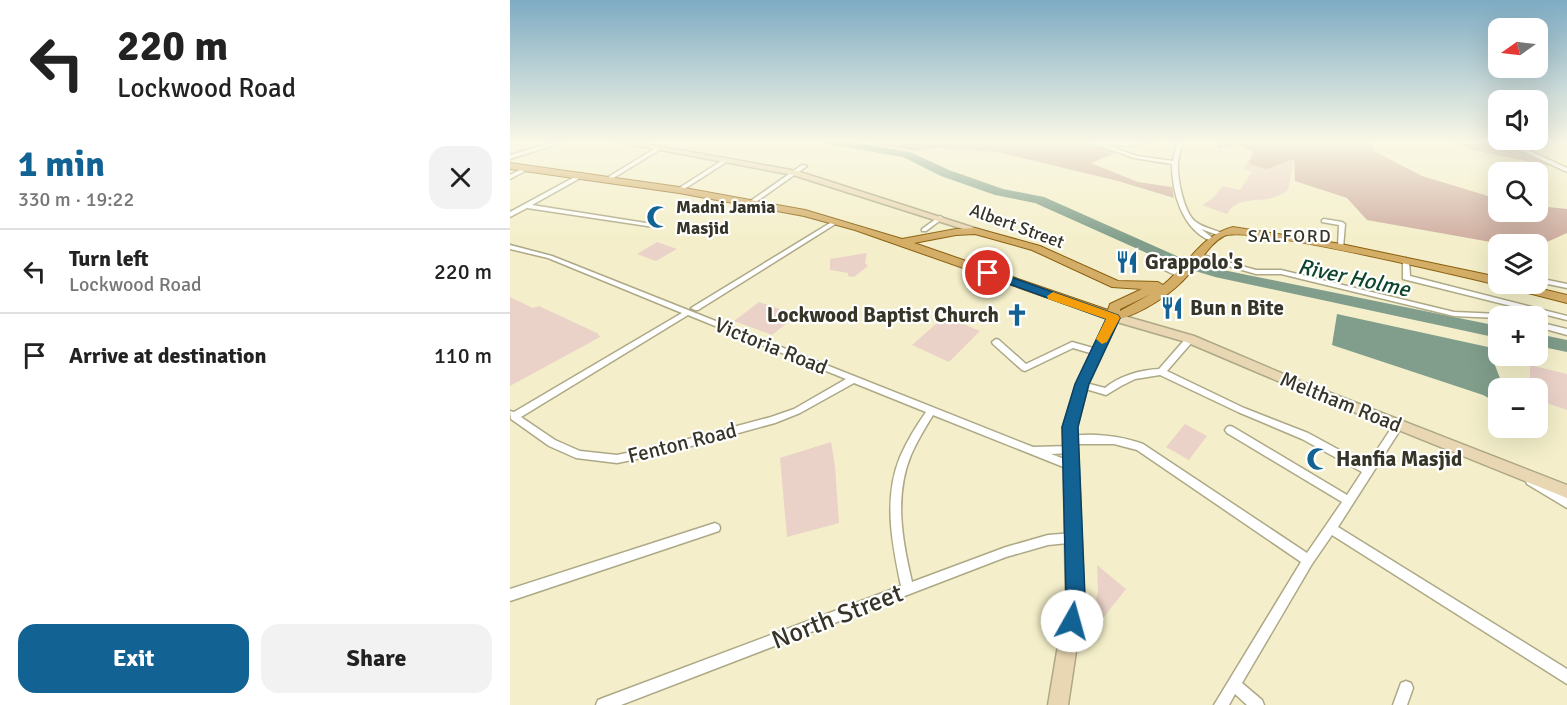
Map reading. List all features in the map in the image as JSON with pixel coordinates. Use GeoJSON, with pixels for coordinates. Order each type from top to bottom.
{"type":"FeatureCollection","features":[{"type":"Feature","properties":{"kind":"main road"},"geometry":{"type":"LineString","coordinates":[[573,174],[751,203],[835,222],[902,243],[1114,318],[1125,315],[1164,285],[1183,274],[1215,237],[1226,231],[1244,231],[1341,247],[1488,278]]}},
{"type":"Feature","properties":{"kind":"main road"},"geometry":{"type":"LineString","coordinates":[[902,243],[965,230],[985,233]]}},
{"type":"Feature","properties":{"kind":"main road","name":"Albert Street"},"geometry":{"type":"LineString","coordinates":[[985,233],[1036,248],[1116,284],[1164,285]]}},
{"type":"Feature","properties":{"kind":"main road"},"geometry":{"type":"LineString","coordinates":[[1548,294],[1567,299]]}},
{"type":"Feature","properties":{"kind":"street"},"geometry":{"type":"LineString","coordinates":[[608,179],[616,174]]}},
{"type":"Feature","properties":{"kind":"street"},"geometry":{"type":"LineString","coordinates":[[679,190],[704,174]]}},
{"type":"Feature","properties":{"kind":"street"},"geometry":{"type":"LineString","coordinates":[[751,203],[793,174]]}},
{"type":"Feature","properties":{"kind":"street","name":"Albert Street"},"geometry":{"type":"LineString","coordinates":[[797,174],[985,233]]}},
{"type":"Feature","properties":{"kind":"street"},"geometry":{"type":"LineString","coordinates":[[1176,174],[1179,200],[1201,235],[1215,237]]}},
{"type":"Feature","properties":{"kind":"street"},"geometry":{"type":"LineString","coordinates":[[510,215],[582,175]]}},
{"type":"Feature","properties":{"kind":"street"},"geometry":{"type":"LineString","coordinates":[[526,206],[652,226]]}},
{"type":"Feature","properties":{"kind":"street"},"geometry":{"type":"LineString","coordinates":[[510,210],[518,210]]}},
{"type":"Feature","properties":{"kind":"street"},"geometry":{"type":"LineString","coordinates":[[628,222],[636,217]]}},
{"type":"Feature","properties":{"kind":"street"},"geometry":{"type":"LineString","coordinates":[[924,230],[940,218]]}},
{"type":"Feature","properties":{"kind":"street"},"geometry":{"type":"LineString","coordinates":[[1324,221],[1342,224],[1341,247]]}},
{"type":"Feature","properties":{"kind":"street"},"geometry":{"type":"LineString","coordinates":[[512,416],[835,222]]}},
{"type":"Feature","properties":{"kind":"street","name":"Victoria Road"},"geometry":{"type":"LineString","coordinates":[[510,247],[543,255],[691,310],[931,411],[1031,450],[1055,462],[1071,452]]}},
{"type":"Feature","properties":{"kind":"street"},"geometry":{"type":"LineString","coordinates":[[1197,258],[1256,272],[1281,273],[1370,292],[1454,314],[1488,315]]}},
{"type":"Feature","properties":{"kind":"street"},"geometry":{"type":"LineString","coordinates":[[1406,260],[1407,278],[1567,318]]}},
{"type":"Feature","properties":{"kind":"street"},"geometry":{"type":"LineString","coordinates":[[1152,262],[1183,274]]}},
{"type":"Feature","properties":{"kind":"street"},"geometry":{"type":"LineString","coordinates":[[1548,282],[1567,286]]}},
{"type":"Feature","properties":{"kind":"street"},"geometry":{"type":"LineString","coordinates":[[1058,705],[1076,597],[1070,427],[1082,384],[1114,318]]}},
{"type":"Feature","properties":{"kind":"street","name":"Meltham Road"},"geometry":{"type":"LineString","coordinates":[[1114,318],[1190,339],[1296,384],[1567,492]]}},
{"type":"Feature","properties":{"kind":"street"},"geometry":{"type":"LineString","coordinates":[[1548,327],[1567,332]]}},
{"type":"Feature","properties":{"kind":"street"},"geometry":{"type":"LineString","coordinates":[[1161,372],[1190,339]]}},
{"type":"Feature","properties":{"kind":"street"},"geometry":{"type":"LineString","coordinates":[[996,342],[1025,368],[1072,345],[1096,352]]}},
{"type":"Feature","properties":{"kind":"street"},"geometry":{"type":"LineString","coordinates":[[1082,384],[1106,392],[1123,381],[1151,372],[1161,372],[1241,410],[1305,436],[1368,471]]}},
{"type":"Feature","properties":{"kind":"street","name":"Fenton Road"},"geometry":{"type":"LineString","coordinates":[[512,416],[552,443],[579,454],[617,459],[666,449],[780,417],[812,404],[854,379]]}},
{"type":"Feature","properties":{"kind":"street"},"geometry":{"type":"LineString","coordinates":[[908,588],[895,530],[896,486],[906,452],[931,411]]}},
{"type":"Feature","properties":{"kind":"street"},"geometry":{"type":"LineString","coordinates":[[1221,705],[1308,560],[1399,424]]}},
{"type":"Feature","properties":{"kind":"street"},"geometry":{"type":"LineString","coordinates":[[1230,430],[1349,501]]}},
{"type":"Feature","properties":{"kind":"street"},"geometry":{"type":"LineString","coordinates":[[1071,452],[1110,439],[1130,442],[1308,560]]}},
{"type":"Feature","properties":{"kind":"street","name":"Victoria Road"},"geometry":{"type":"LineString","coordinates":[[1031,450],[1071,452]]}},
{"type":"Feature","properties":{"kind":"street"},"geometry":{"type":"LineString","coordinates":[[1521,473],[1567,503]]}},
{"type":"Feature","properties":{"kind":"street"},"geometry":{"type":"LineString","coordinates":[[510,595],[715,528]]}},
{"type":"Feature","properties":{"kind":"street"},"geometry":{"type":"LineString","coordinates":[[1331,528],[1567,677]]}},
{"type":"Feature","properties":{"kind":"street","name":"North Street"},"geometry":{"type":"LineString","coordinates":[[603,705],[908,588],[1028,545],[1048,540],[1074,538]]}},
{"type":"Feature","properties":{"kind":"street"},"geometry":{"type":"LineString","coordinates":[[1234,685],[1257,705]]}},
{"type":"Feature","properties":{"kind":"street"},"geometry":{"type":"LineString","coordinates":[[1400,705],[1406,688]]}},
{"type":"Feature","properties":{"kind":"shaded area"},"geometry":{"type":"Polygon","coordinates":[[[1088,174],[1118,174],[1138,182],[1172,187],[1174,198],[1088,174]]]}},
{"type":"Feature","properties":{"kind":"shaded area"},"geometry":{"type":"Polygon","coordinates":[[[1251,174],[1291,174],[1288,190],[1271,198],[1239,203],[1227,214],[1202,205],[1212,199],[1223,186],[1240,190],[1251,174]]]}},
{"type":"Feature","properties":{"kind":"shaded area"},"geometry":{"type":"Polygon","coordinates":[[[1295,174],[1418,174],[1488,196],[1488,222],[1548,222],[1548,207],[1567,209],[1567,233],[1548,242],[1548,234],[1488,234],[1488,242],[1367,220],[1347,198],[1295,181],[1295,174]]]}},
{"type":"Feature","properties":{"kind":"shaded area"},"geometry":{"type":"Polygon","coordinates":[[[657,242],[677,249],[656,261],[637,254],[657,242]]]}},
{"type":"Feature","properties":{"kind":"shaded area"},"geometry":{"type":"Polygon","coordinates":[[[867,253],[865,263],[868,266],[854,277],[848,276],[848,273],[830,270],[830,259],[867,253]]]}},
{"type":"Feature","properties":{"kind":"shaded area"},"geometry":{"type":"Polygon","coordinates":[[[510,297],[533,308],[539,306],[597,333],[600,337],[510,386],[510,297]]]}},
{"type":"Feature","properties":{"kind":"shaded area"},"geometry":{"type":"Polygon","coordinates":[[[759,302],[797,315],[772,335],[734,321],[759,302]]]}},
{"type":"Feature","properties":{"kind":"shaded area"},"geometry":{"type":"Polygon","coordinates":[[[1337,314],[1488,347],[1488,366],[1495,366],[1500,378],[1488,378],[1488,398],[1332,345],[1337,314]]]}},
{"type":"Feature","properties":{"kind":"shaded area"},"geometry":{"type":"Polygon","coordinates":[[[945,316],[980,331],[949,362],[912,345],[945,316]]]}},
{"type":"Feature","properties":{"kind":"shaded area"},"geometry":{"type":"Polygon","coordinates":[[[1530,366],[1567,374],[1567,410],[1548,403],[1548,378],[1530,378],[1530,366]]]}},
{"type":"Feature","properties":{"kind":"shaded area"},"geometry":{"type":"Polygon","coordinates":[[[1185,424],[1207,436],[1189,460],[1166,447],[1185,424]]]}},
{"type":"Feature","properties":{"kind":"shaded area"},"geometry":{"type":"Polygon","coordinates":[[[831,442],[839,523],[787,537],[780,458],[831,442]]]}},
{"type":"Feature","properties":{"kind":"shaded area"},"geometry":{"type":"Polygon","coordinates":[[[1097,565],[1126,589],[1095,628],[1090,625],[1098,591],[1097,565]]]}},
{"type":"Feature","properties":{"kind":"waterway","name":"River Holme"},"geometry":{"type":"LineString","coordinates":[[948,174],[1000,192],[1039,200],[1174,260],[1220,274],[1488,330]]}},
{"type":"Feature","properties":{"kind":"waterway","name":"River Holme"},"geometry":{"type":"LineString","coordinates":[[1548,342],[1567,346]]}},
{"type":"Feature","properties":{"kind":"slow traffic"},"geometry":{"type":"LineString","coordinates":[[1053,296],[1114,318],[1102,339]]}},
{"type":"Feature","properties":{"kind":"place","name":"Madni Jamia Masjid"},"geometry":{"type":"Point","coordinates":[658,217]}},
{"type":"Feature","properties":{"kind":"place","name":"Grappolo's"},"geometry":{"type":"Point","coordinates":[1127,262]}},
{"type":"Feature","properties":{"kind":"place","name":"Bun n Bite"},"geometry":{"type":"Point","coordinates":[1172,308]}},
{"type":"Feature","properties":{"kind":"place","name":"Lockwood Baptist Church"},"geometry":{"type":"Point","coordinates":[1017,315]}},
{"type":"Feature","properties":{"kind":"place","name":"Hanfia Masjid"},"geometry":{"type":"Point","coordinates":[1318,459]}},
{"type":"Feature","properties":{"kind":"district","name":"SALFORD"},"geometry":{"type":"Point","coordinates":[1290,236]}},
{"type":"Feature","properties":{"kind":"route"},"geometry":{"type":"LineString","coordinates":[[988,273],[1114,318],[1082,384],[1070,427],[1076,597],[1072,621]]}}]}
